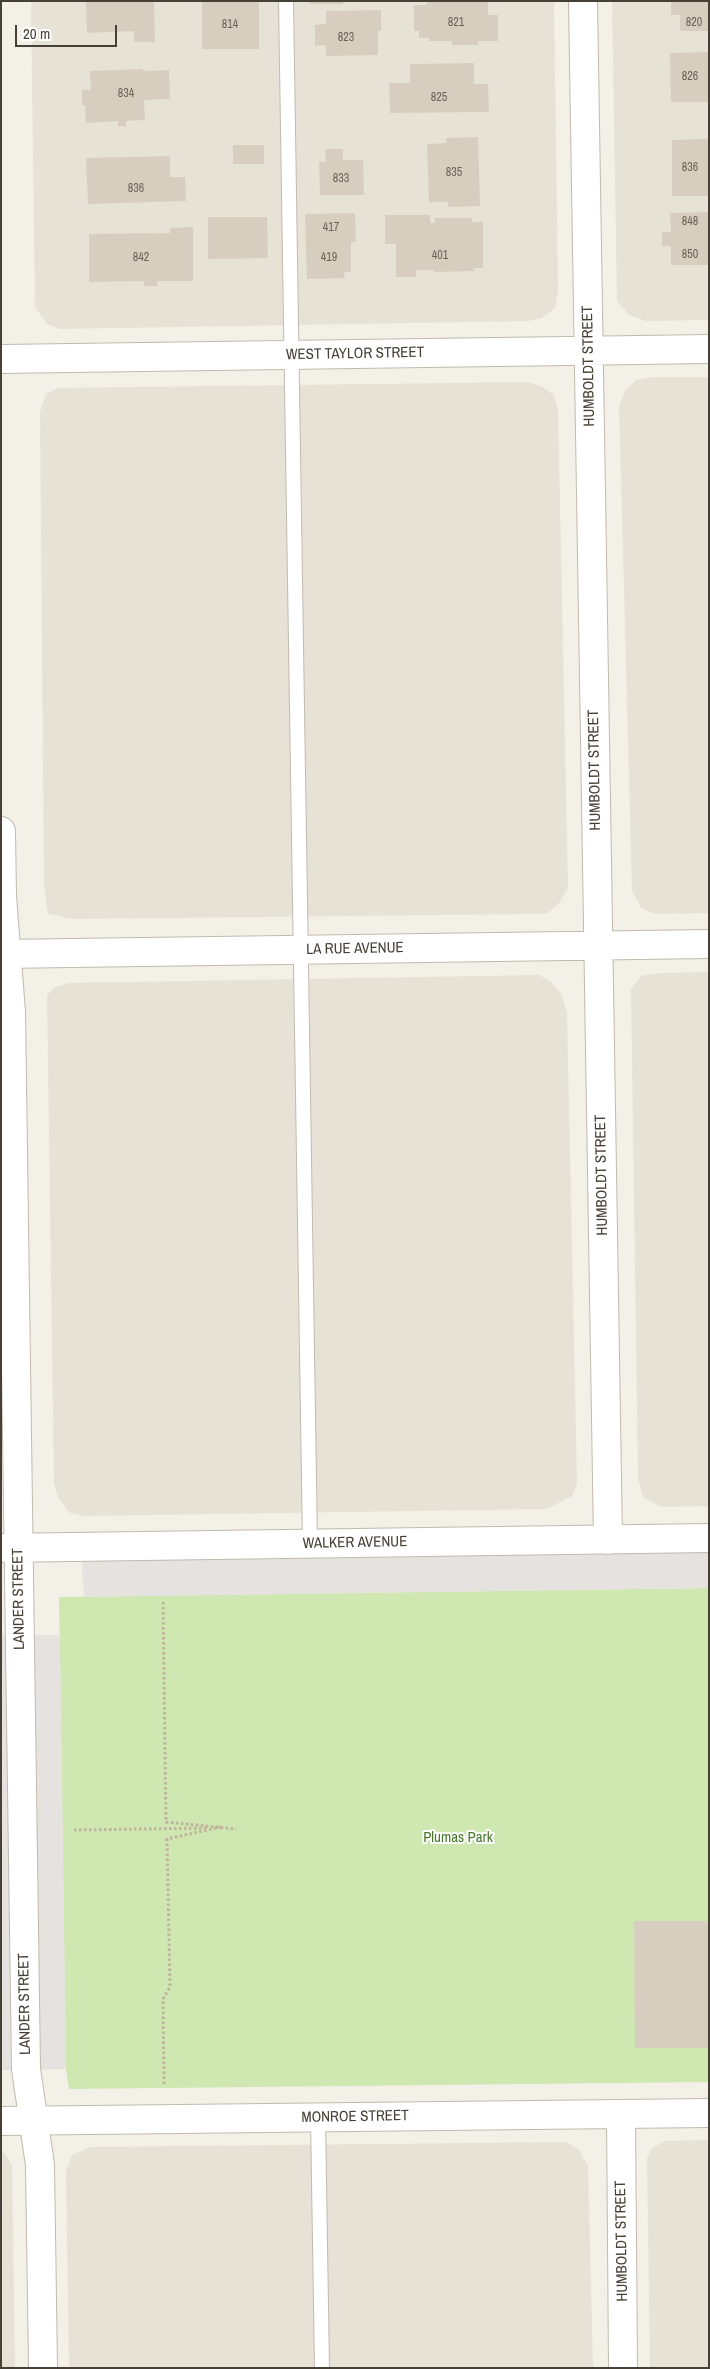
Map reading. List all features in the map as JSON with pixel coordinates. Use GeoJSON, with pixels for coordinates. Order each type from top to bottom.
{"type":"FeatureCollection","features":[{"type":"Feature","properties":{"kind":"street","name":"HUMBOLDT STREET"},"geometry":{"type":"LineString","coordinates":[[583,1],[608,1540]]}},
{"type":"Feature","properties":{"kind":"street","name":"WEST TAYLOR STREET"},"geometry":{"type":"LineString","coordinates":[[1,359],[709,349]]}},
{"type":"Feature","properties":{"kind":"street","name":"LANDER STREET"},"geometry":{"type":"LineString","coordinates":[[1,830],[4,954],[11,1012],[10,1548],[26,2069],[40,2164],[43,2368]]}},
{"type":"Feature","properties":{"kind":"street","name":"LA RUE AVENUE"},"geometry":{"type":"LineString","coordinates":[[4,954],[709,944]]}},
{"type":"Feature","properties":{"kind":"street","name":"WALKER AVENUE"},"geometry":{"type":"LineString","coordinates":[[10,1548],[709,1538]]}},
{"type":"Feature","properties":{"kind":"street","name":"MONROE STREET"},"geometry":{"type":"LineString","coordinates":[[1,2121],[709,2113]]}},
{"type":"Feature","properties":{"kind":"street","name":"HUMBOLDT STREET"},"geometry":{"type":"LineString","coordinates":[[621,2114],[624,2368]]}},
{"type":"Feature","properties":{"kind":"lane"},"geometry":{"type":"LineString","coordinates":[[286,1],[310,1544]]}},
{"type":"Feature","properties":{"kind":"lane"},"geometry":{"type":"LineString","coordinates":[[318,2118],[322,2368]]}},
{"type":"Feature","properties":{"kind":"path"},"geometry":{"type":"LineString","coordinates":[[163,1602],[166,1822],[236,1829]]}},
{"type":"Feature","properties":{"kind":"path"},"geometry":{"type":"LineString","coordinates":[[74,1830],[219,1828]]}},
{"type":"Feature","properties":{"kind":"path"},"geometry":{"type":"LineString","coordinates":[[164,2084],[163,1999],[170,1987],[167,1839],[219,1828]]}},
{"type":"Feature","properties":{"kind":"shaded area"},"geometry":{"type":"Polygon","coordinates":[[[31,1],[554,1],[558,292],[555,308],[542,318],[529,321],[60,329],[47,324],[35,307],[31,1]]]}},
{"type":"Feature","properties":{"kind":"shaded area"},"geometry":{"type":"Polygon","coordinates":[[[612,1],[709,1],[709,320],[646,321],[629,315],[617,301],[612,1]]]}},
{"type":"Feature","properties":{"kind":"shaded area"},"geometry":{"type":"Polygon","coordinates":[[[653,377],[709,377],[709,913],[655,914],[641,908],[632,890],[619,405],[625,391],[636,380],[653,377]]]}},
{"type":"Feature","properties":{"kind":"shaded area"},"geometry":{"type":"Polygon","coordinates":[[[529,382],[542,387],[554,395],[558,409],[568,888],[560,902],[548,913],[534,914],[74,919],[48,914],[44,886],[40,412],[46,394],[58,388],[529,382]]]}},
{"type":"Feature","properties":{"kind":"shaded area"},"geometry":{"type":"Polygon","coordinates":[[[709,972],[709,1506],[661,1507],[643,1497],[638,1479],[631,989],[641,976],[659,973],[709,972]]]}},
{"type":"Feature","properties":{"kind":"shaded area"},"geometry":{"type":"Polygon","coordinates":[[[539,975],[550,981],[561,993],[567,1012],[577,1484],[572,1496],[547,1509],[85,1516],[70,1513],[58,1497],[54,1483],[47,995],[55,987],[69,983],[539,975]]]}},
{"type":"Feature","properties":{"kind":"shaded area"},"geometry":{"type":"Polygon","coordinates":[[[709,1538],[709,1588],[84,1597],[81,1547],[709,1538]]]}},
{"type":"Feature","properties":{"kind":"shaded area"},"geometry":{"type":"Polygon","coordinates":[[[1,1635],[60,1635],[66,2069],[1,2070],[1,1635]]]}},
{"type":"Feature","properties":{"kind":"shaded area"},"geometry":{"type":"Polygon","coordinates":[[[709,2140],[709,2368],[650,2368],[647,2158],[652,2148],[665,2141],[709,2140]]]}},
{"type":"Feature","properties":{"kind":"shaded area"},"geometry":{"type":"Polygon","coordinates":[[[567,2142],[579,2150],[588,2166],[593,2368],[69,2368],[66,2171],[72,2155],[90,2147],[567,2142]]]}},
{"type":"Feature","properties":{"kind":"shaded area"},"geometry":{"type":"Polygon","coordinates":[[[1,2148],[12,2165],[15,2368],[1,2368],[1,2148]]]}},
{"type":"Feature","properties":{"kind":"green space","name":"Plumas Park"},"geometry":{"type":"Polygon","coordinates":[[[709,1588],[709,2082],[69,2089],[66,2069],[59,1597],[709,1588]]]}},
{"type":"Feature","properties":{"kind":"building"},"geometry":{"type":"Polygon","coordinates":[[[86,1],[154,1],[155,42],[134,42],[134,31],[87,33],[86,1]]]}},
{"type":"Feature","properties":{"kind":"building"},"geometry":{"type":"Polygon","coordinates":[[[202,1],[259,1],[259,49],[202,49],[202,1]]]}},
{"type":"Feature","properties":{"kind":"building"},"geometry":{"type":"Polygon","coordinates":[[[310,1],[343,1],[343,4],[310,4],[310,1]]]}},
{"type":"Feature","properties":{"kind":"building"},"geometry":{"type":"Polygon","coordinates":[[[427,1],[488,1],[488,15],[498,15],[498,41],[478,41],[478,45],[452,45],[452,41],[429,41],[429,38],[419,38],[419,31],[414,31],[414,5],[427,5],[427,1]]]}},
{"type":"Feature","properties":{"kind":"building"},"geometry":{"type":"Polygon","coordinates":[[[671,1],[709,1],[709,31],[680,31],[680,15],[671,15],[671,1]]]}},
{"type":"Feature","properties":{"kind":"building"},"geometry":{"type":"Polygon","coordinates":[[[381,10],[381,31],[378,31],[378,55],[326,56],[326,45],[315,46],[315,25],[326,24],[326,11],[381,10]]]}},
{"type":"Feature","properties":{"kind":"building"},"geometry":{"type":"Polygon","coordinates":[[[709,52],[709,102],[671,102],[670,53],[709,52]]]}},
{"type":"Feature","properties":{"kind":"building"},"geometry":{"type":"Polygon","coordinates":[[[474,63],[474,84],[488,84],[489,112],[390,113],[389,83],[410,83],[410,64],[474,63]]]}},
{"type":"Feature","properties":{"kind":"building"},"geometry":{"type":"Polygon","coordinates":[[[143,69],[143,71],[169,70],[170,99],[144,100],[145,120],[126,121],[126,126],[118,126],[118,121],[86,123],[85,105],[82,105],[82,90],[91,90],[90,71],[143,69]]]}},
{"type":"Feature","properties":{"kind":"building"},"geometry":{"type":"Polygon","coordinates":[[[478,137],[480,206],[448,207],[448,202],[429,202],[427,144],[446,143],[446,138],[478,137]]]}},
{"type":"Feature","properties":{"kind":"building"},"geometry":{"type":"Polygon","coordinates":[[[709,139],[709,196],[672,196],[672,140],[709,139]]]}},
{"type":"Feature","properties":{"kind":"building"},"geometry":{"type":"Polygon","coordinates":[[[233,145],[264,145],[264,164],[233,164],[233,145]]]}},
{"type":"Feature","properties":{"kind":"building"},"geometry":{"type":"Polygon","coordinates":[[[325,149],[343,149],[343,160],[363,160],[364,195],[320,195],[319,162],[326,162],[325,149]]]}},
{"type":"Feature","properties":{"kind":"building"},"geometry":{"type":"Polygon","coordinates":[[[170,156],[170,177],[185,177],[186,201],[88,204],[86,158],[170,156]]]}},
{"type":"Feature","properties":{"kind":"building"},"geometry":{"type":"Polygon","coordinates":[[[709,212],[709,265],[671,265],[671,246],[662,246],[662,232],[671,232],[670,213],[709,212]]]}},
{"type":"Feature","properties":{"kind":"building"},"geometry":{"type":"Polygon","coordinates":[[[355,213],[356,242],[351,242],[351,272],[344,272],[345,278],[307,279],[305,214],[355,213]]]}},
{"type":"Feature","properties":{"kind":"building"},"geometry":{"type":"Polygon","coordinates":[[[385,215],[430,215],[430,223],[435,223],[435,218],[472,218],[472,222],[483,222],[483,268],[473,268],[474,271],[434,272],[434,270],[416,270],[416,277],[396,277],[396,244],[385,244],[385,215]]]}},
{"type":"Feature","properties":{"kind":"building"},"geometry":{"type":"Polygon","coordinates":[[[208,217],[267,217],[268,258],[208,259],[208,217]]]}},
{"type":"Feature","properties":{"kind":"building"},"geometry":{"type":"Polygon","coordinates":[[[193,227],[193,281],[157,281],[157,286],[144,286],[144,281],[89,282],[89,234],[170,233],[170,228],[193,227]]]}},
{"type":"Feature","properties":{"kind":"building"},"geometry":{"type":"Polygon","coordinates":[[[634,1921],[709,1921],[709,2048],[635,2048],[634,1921]]]}}]}
